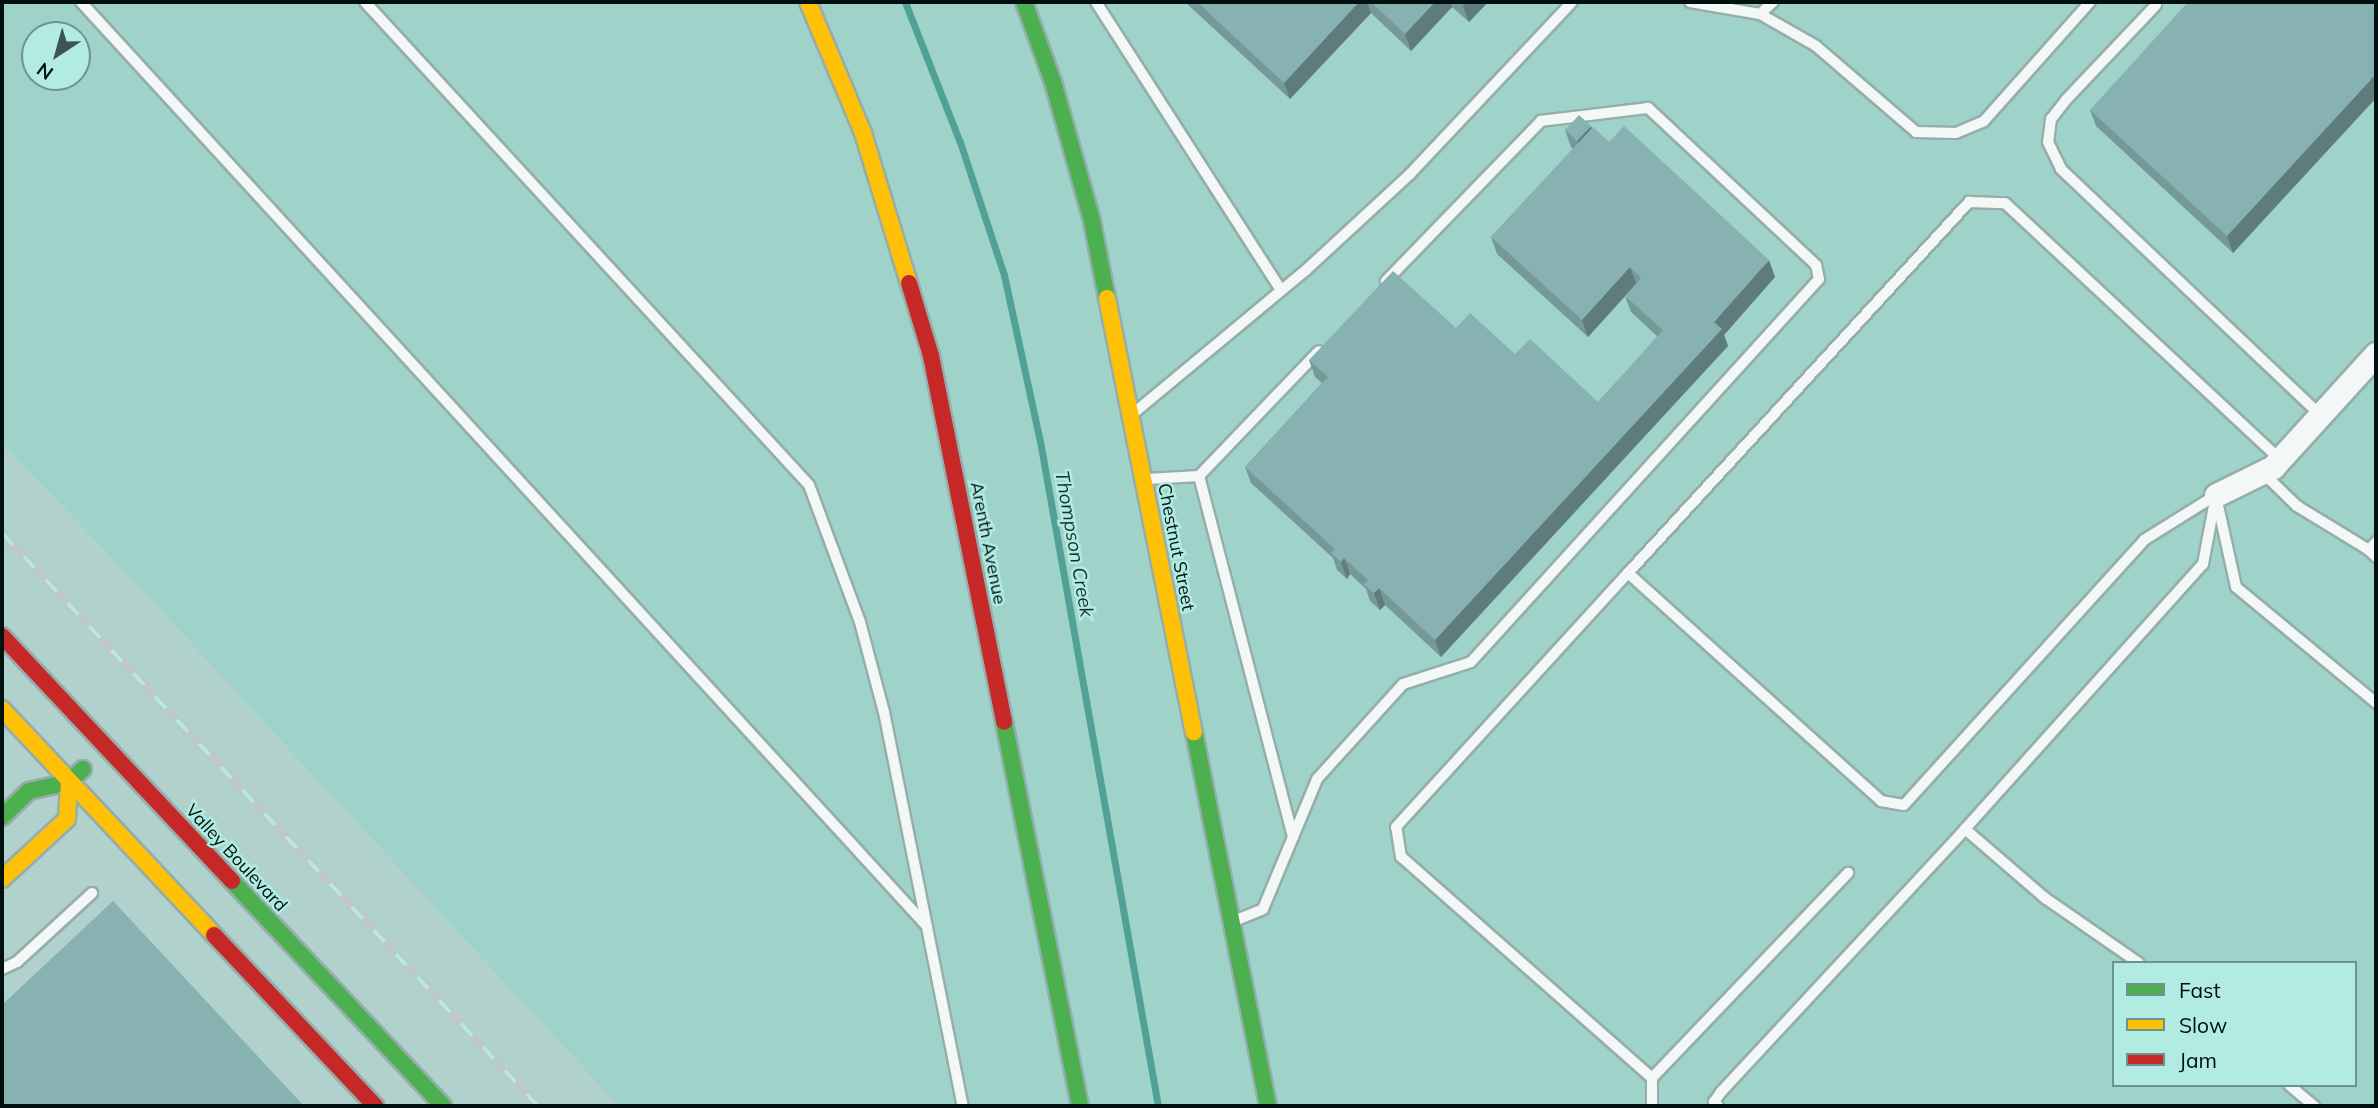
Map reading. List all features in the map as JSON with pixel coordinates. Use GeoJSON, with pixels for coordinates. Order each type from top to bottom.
{"type":"FeatureCollection","features":[{"type":"Feature","properties":{"kind":"street","name":"Arenth Avenue"},"geometry":{"type":"LineString","coordinates":[[808,2],[863,133],[931,356],[1080,1106]]}},
{"type":"Feature","properties":{"kind":"street","name":"Chestnut Street"},"geometry":{"type":"LineString","coordinates":[[1024,2],[1053,82],[1092,221],[1268,1106]]}},
{"type":"Feature","properties":{"kind":"street"},"geometry":{"type":"LineString","coordinates":[[2216,495],[2271,465],[2376,354]]}},
{"type":"Feature","properties":{"kind":"street","name":"Valley Boulevard"},"geometry":{"type":"LineString","coordinates":[[2,636],[443,1106]]}},
{"type":"Feature","properties":{"kind":"street"},"geometry":{"type":"LineString","coordinates":[[2,709],[374,1106]]}},
{"type":"Feature","properties":{"kind":"street"},"geometry":{"type":"LineString","coordinates":[[2,817],[29,791],[69,782],[106,747]]}},
{"type":"Feature","properties":{"kind":"street"},"geometry":{"type":"LineString","coordinates":[[2,879],[67,819],[69,782]]}},
{"type":"Feature","properties":{"kind":"lane"},"geometry":{"type":"LineString","coordinates":[[81,2],[927,926]]}},
{"type":"Feature","properties":{"kind":"lane"},"geometry":{"type":"LineString","coordinates":[[365,2],[809,485],[860,622],[884,712],[963,1106]]}},
{"type":"Feature","properties":{"kind":"lane"},"geometry":{"type":"LineString","coordinates":[[1096,2],[1281,290]]}},
{"type":"Feature","properties":{"kind":"lane"},"geometry":{"type":"LineString","coordinates":[[1130,416],[1281,290],[1410,174],[1572,2]]}},
{"type":"Feature","properties":{"kind":"lane"},"geometry":{"type":"LineString","coordinates":[[1690,2],[1760,14],[1816,46],[1916,132],[1956,133],[1984,121],[2090,2]]}},
{"type":"Feature","properties":{"kind":"lane"},"geometry":{"type":"LineString","coordinates":[[1760,14],[1773,2]]}},
{"type":"Feature","properties":{"kind":"lane"},"geometry":{"type":"LineString","coordinates":[[2156,5],[2051,119],[2048,142],[2061,169],[2320,415]]}},
{"type":"Feature","properties":{"kind":"lane"},"geometry":{"type":"LineString","coordinates":[[1231,922],[1263,909],[1317,779],[1403,684],[1471,662],[1819,279],[1816,265],[1648,108],[1541,121],[1380,288]]}},
{"type":"Feature","properties":{"kind":"lane"},"geometry":{"type":"LineString","coordinates":[[1651,1078],[1401,857],[1396,827],[1969,202],[2005,203],[2271,465],[2297,506],[2374,550]]}},
{"type":"Feature","properties":{"kind":"lane"},"geometry":{"type":"LineString","coordinates":[[1143,479],[1199,475],[1332,338]]}},
{"type":"Feature","properties":{"kind":"lane"},"geometry":{"type":"LineString","coordinates":[[1199,475],[1293,837]]}},
{"type":"Feature","properties":{"kind":"lane"},"geometry":{"type":"LineString","coordinates":[[1628,573],[1881,801],[1904,804],[2144,540],[2216,495]]}},
{"type":"Feature","properties":{"kind":"lane"},"geometry":{"type":"LineString","coordinates":[[2216,495],[2236,587],[2376,703]]}},
{"type":"Feature","properties":{"kind":"lane"},"geometry":{"type":"LineString","coordinates":[[1718,1106],[1714,1102],[1721,1093],[1965,829],[2203,564],[2216,495]]}},
{"type":"Feature","properties":{"kind":"lane"},"geometry":{"type":"LineString","coordinates":[[1965,829],[2045,898],[2136,961]]}},
{"type":"Feature","properties":{"kind":"lane"},"geometry":{"type":"LineString","coordinates":[[1652,1106],[1651,1078],[1848,873]]}},
{"type":"Feature","properties":{"kind":"lane"},"geometry":{"type":"LineString","coordinates":[[2,969],[17,962],[92,894]]}},
{"type":"Feature","properties":{"kind":"lane"},"geometry":{"type":"LineString","coordinates":[[2291,1087],[2314,1106]]}},
{"type":"Feature","properties":{"kind":"shaded area"},"geometry":{"type":"Polygon","coordinates":[[[2,2],[2376,2],[2376,1106],[619,1106],[121,567],[2,443],[2,2]]]}},
{"type":"Feature","properties":{"kind":"building"},"geometry":{"type":"Polygon","coordinates":[[[1197,2],[1359,2],[1284,83],[1197,2]]]}},
{"type":"Feature","properties":{"kind":"building"},"geometry":{"type":"Polygon","coordinates":[[[1371,2],[1435,2],[1405,34],[1371,2]]]}},
{"type":"Feature","properties":{"kind":"building"},"geometry":{"type":"Polygon","coordinates":[[[2188,2],[2376,2],[2376,74],[2227,236],[2090,110],[2188,2]]]}},
{"type":"Feature","properties":{"kind":"building"},"geometry":{"type":"Polygon","coordinates":[[[1579,115],[1591,126],[1577,141],[1565,130],[1579,115]]]}},
{"type":"Feature","properties":{"kind":"building"},"geometry":{"type":"Polygon","coordinates":[[[1624,126],[1769,260],[1714,322],[1722,329],[1435,640],[1379,588],[1374,593],[1364,585],[1368,580],[1344,558],[1341,562],[1331,553],[1335,549],[1245,467],[1328,377],[1309,360],[1393,271],[1456,328],[1470,313],[1515,354],[1530,339],[1598,402],[1663,330],[1625,296],[1641,278],[1630,267],[1582,320],[1491,237],[1593,127],[1609,142],[1624,126]]]}},
{"type":"Feature","properties":{"kind":"building"},"geometry":{"type":"Polygon","coordinates":[[[113,901],[304,1106],[2,1106],[2,1005],[113,901]]]}},
{"type":"Feature","properties":{"kind":"waterway","name":"Thompson Creek"},"geometry":{"type":"LineString","coordinates":[[905,2],[960,142],[1004,275],[1040,441],[1158,1106]]}},
{"type":"Feature","properties":{"kind":"railway"},"geometry":{"type":"LineString","coordinates":[[2,533],[538,1106]]}},
{"type":"Feature","properties":{"kind":"traffic: fast"},"geometry":{"type":"LineString","coordinates":[[1024,2],[1053,82],[1092,221],[1107,298]]}},
{"type":"Feature","properties":{"kind":"traffic: fast"},"geometry":{"type":"LineString","coordinates":[[1004,722],[1080,1106]]}},
{"type":"Feature","properties":{"kind":"traffic: fast"},"geometry":{"type":"LineString","coordinates":[[1194,732],[1268,1106]]}},
{"type":"Feature","properties":{"kind":"traffic: fast"},"geometry":{"type":"LineString","coordinates":[[2,817],[29,791],[69,782],[83,769]]}},
{"type":"Feature","properties":{"kind":"traffic: fast"},"geometry":{"type":"LineString","coordinates":[[232,881],[443,1106]]}},
{"type":"Feature","properties":{"kind":"traffic: slow"},"geometry":{"type":"LineString","coordinates":[[808,2],[863,133],[909,283]]}},
{"type":"Feature","properties":{"kind":"traffic: slow"},"geometry":{"type":"LineString","coordinates":[[1107,298],[1194,732]]}},
{"type":"Feature","properties":{"kind":"traffic: slow"},"geometry":{"type":"LineString","coordinates":[[2,709],[214,935]]}},
{"type":"Feature","properties":{"kind":"traffic: slow"},"geometry":{"type":"LineString","coordinates":[[2,879],[67,819],[69,782]]}},
{"type":"Feature","properties":{"kind":"traffic: jam"},"geometry":{"type":"LineString","coordinates":[[909,283],[931,356],[1004,722]]}},
{"type":"Feature","properties":{"kind":"traffic: jam"},"geometry":{"type":"LineString","coordinates":[[2,636],[232,881]]}},
{"type":"Feature","properties":{"kind":"traffic: jam"},"geometry":{"type":"LineString","coordinates":[[214,935],[375,1106]]}}]}
